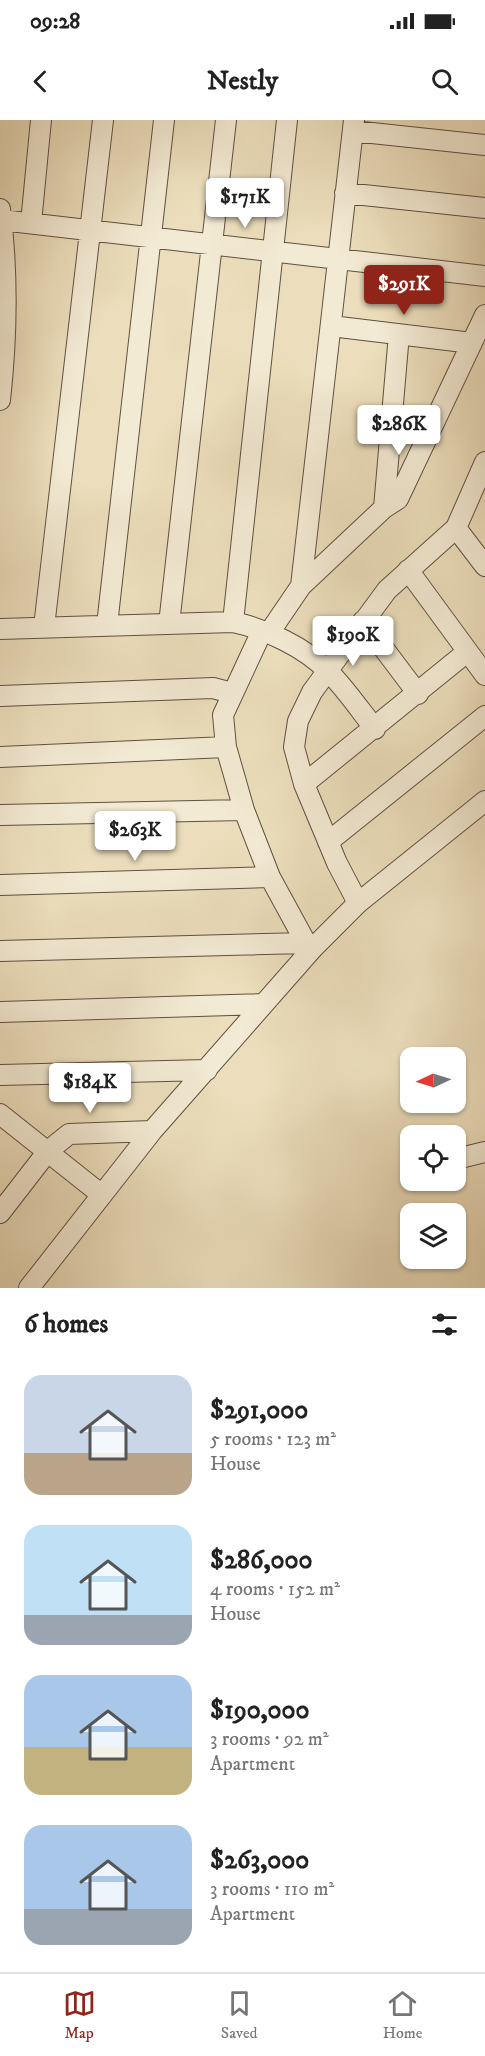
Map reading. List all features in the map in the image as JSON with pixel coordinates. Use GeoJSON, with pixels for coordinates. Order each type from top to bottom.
{"type":"FeatureCollection","features":[{"type":"Feature","properties":{"kind":"street"},"geometry":{"type":"LineString","coordinates":[[31,223],[41,120]]}},
{"type":"Feature","properties":{"kind":"street"},"geometry":{"type":"LineString","coordinates":[[44,627],[103,120]]}},
{"type":"Feature","properties":{"kind":"street"},"geometry":{"type":"LineString","coordinates":[[107,625],[164,120]]}},
{"type":"Feature","properties":{"kind":"street"},"geometry":{"type":"LineString","coordinates":[[169,624],[226,120]]}},
{"type":"Feature","properties":{"kind":"street"},"geometry":{"type":"LineString","coordinates":[[233,622],[287,120]]}},
{"type":"Feature","properties":{"kind":"street"},"geometry":{"type":"LineString","coordinates":[[300,586],[353,125],[485,145]]}},
{"type":"Feature","properties":{"kind":"street"},"geometry":{"type":"LineString","coordinates":[[345,193],[485,208]]}},
{"type":"Feature","properties":{"kind":"street"},"geometry":{"type":"LineString","coordinates":[[0,400],[1,223],[31,223],[485,276]]}},
{"type":"Feature","properties":{"kind":"street"},"geometry":{"type":"LineString","coordinates":[[309,945],[270,877],[244,810],[226,747],[222,715],[265,632],[300,586],[401,494],[485,315]]}},
{"type":"Feature","properties":{"kind":"street"},"geometry":{"type":"LineString","coordinates":[[331,326],[472,343]]}},
{"type":"Feature","properties":{"kind":"street"},"geometry":{"type":"LineString","coordinates":[[384,508],[399,334]]}},
{"type":"Feature","properties":{"kind":"street"},"geometry":{"type":"LineString","coordinates":[[358,903],[328,842],[304,784],[294,747],[298,721],[312,692],[387,590],[456,528],[484,468]]}},
{"type":"Feature","properties":{"kind":"street"},"geometry":{"type":"LineString","coordinates":[[456,528],[485,566]]}},
{"type":"Feature","properties":{"kind":"street"},"geometry":{"type":"LineString","coordinates":[[408,570],[485,675]]}},
{"type":"Feature","properties":{"kind":"street"},"geometry":{"type":"LineString","coordinates":[[363,621],[418,693]]}},
{"type":"Feature","properties":{"kind":"street"},"geometry":{"type":"LineString","coordinates":[[0,628],[233,622],[265,632],[297,648],[327,670],[375,729]]}},
{"type":"Feature","properties":{"kind":"street"},"geometry":{"type":"LineString","coordinates":[[304,784],[375,729],[467,652]]}},
{"type":"Feature","properties":{"kind":"street"},"geometry":{"type":"LineString","coordinates":[[0,696],[213,688],[232,693]]}},
{"type":"Feature","properties":{"kind":"street"},"geometry":{"type":"LineString","coordinates":[[328,842],[485,716]]}},
{"type":"Feature","properties":{"kind":"street"},"geometry":{"type":"LineString","coordinates":[[0,757],[226,747]]}},
{"type":"Feature","properties":{"kind":"street"},"geometry":{"type":"LineString","coordinates":[[29,1288],[152,1131],[263,1004],[309,945],[485,801]]}},
{"type":"Feature","properties":{"kind":"street"},"geometry":{"type":"LineString","coordinates":[[0,815],[244,810]]}},
{"type":"Feature","properties":{"kind":"street"},"geometry":{"type":"LineString","coordinates":[[0,885],[270,877]]}},
{"type":"Feature","properties":{"kind":"street"},"geometry":{"type":"LineString","coordinates":[[0,951],[309,945]]}},
{"type":"Feature","properties":{"kind":"street"},"geometry":{"type":"LineString","coordinates":[[0,1012],[263,1004]]}},
{"type":"Feature","properties":{"kind":"street"},"geometry":{"type":"LineString","coordinates":[[0,1075],[207,1070]]}},
{"type":"Feature","properties":{"kind":"street"},"geometry":{"type":"LineString","coordinates":[[0,1114],[102,1195]]}},
{"type":"Feature","properties":{"kind":"street"},"geometry":{"type":"LineString","coordinates":[[0,1213],[48,1151],[69,1134],[152,1131]]}},
{"type":"Feature","properties":{"kind":"street"},"geometry":{"type":"LineString","coordinates":[[466,1157],[485,1152]]}}]}
